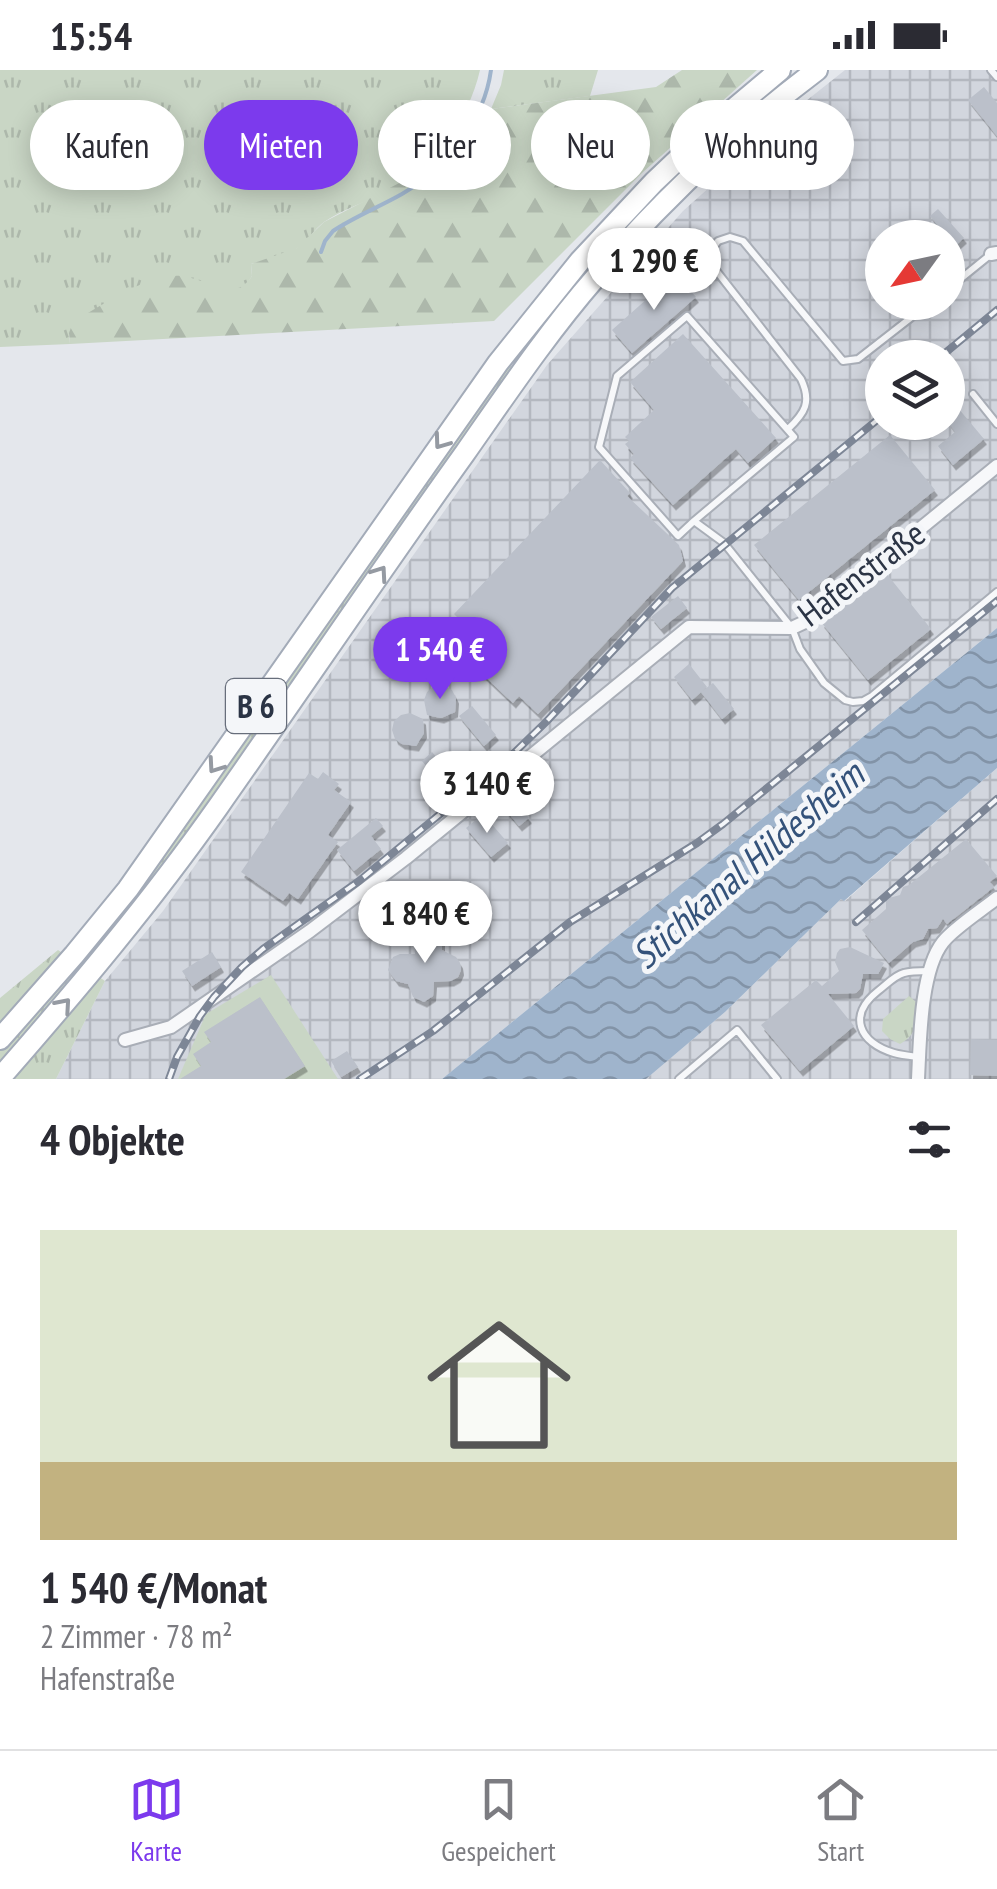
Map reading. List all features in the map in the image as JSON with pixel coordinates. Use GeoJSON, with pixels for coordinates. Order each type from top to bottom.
{"type":"FeatureCollection","features":[{"type":"Feature","properties":{"kind":"main road","name":"B 6"},"geometry":{"type":"LineString","coordinates":[[0,1038],[128,889],[421,470],[556,290],[654,182],[780,70]]}},
{"type":"Feature","properties":{"kind":"main road","name":"B 6"},"geometry":{"type":"LineString","coordinates":[[0,1078],[147,904],[513,384],[596,277],[684,186],[817,70]]}},
{"type":"Feature","properties":{"kind":"street","name":"Hafenstraße"},"geometry":{"type":"LineString","coordinates":[[125,1040],[170,1027],[310,931],[690,627],[792,628],[806,621],[997,466]]}},
{"type":"Feature","properties":{"kind":"street"},"geometry":{"type":"LineString","coordinates":[[918,1079],[929,970],[942,943],[997,898]]}},
{"type":"Feature","properties":{"kind":"lane"},"geometry":{"type":"LineString","coordinates":[[991,70],[997,77]]}},
{"type":"Feature","properties":{"kind":"lane"},"geometry":{"type":"LineString","coordinates":[[788,430],[806,408],[806,390],[712,264],[710,252],[718,241],[730,237],[743,241],[843,361],[858,359],[908,320]]}},
{"type":"Feature","properties":{"kind":"lane"},"geometry":{"type":"LineString","coordinates":[[965,276],[994,253]]}},
{"type":"Feature","properties":{"kind":"lane"},"geometry":{"type":"LineString","coordinates":[[687,316],[794,437],[694,521],[678,536],[599,447],[617,376],[687,316]]}},
{"type":"Feature","properties":{"kind":"lane"},"geometry":{"type":"LineString","coordinates":[[973,394],[997,424]]}},
{"type":"Feature","properties":{"kind":"lane"},"geometry":{"type":"LineString","coordinates":[[694,521],[724,544],[792,628],[800,649],[824,683],[853,702],[863,701],[997,592]]}},
{"type":"Feature","properties":{"kind":"lane"},"geometry":{"type":"LineString","coordinates":[[919,1057],[894,1053],[872,1043],[862,1030],[859,1016],[872,995],[901,973],[929,970]]}},
{"type":"Feature","properties":{"kind":"lane"},"geometry":{"type":"LineString","coordinates":[[679,1079],[736,1030],[777,1079]]}},
{"type":"Feature","properties":{"kind":"shaded area"},"geometry":{"type":"Polygon","coordinates":[[[845,70],[997,70],[997,628],[442,1079],[56,1079],[105,981],[163,911],[547,365],[683,211],[706,190],[854,190],[854,100],[807,100],[845,70]]]}},
{"type":"Feature","properties":{"kind":"shaded area"},"geometry":{"type":"Polygon","coordinates":[[[997,768],[997,1079],[646,1079],[725,1012],[841,899],[845,901],[997,768]]]}},
{"type":"Feature","properties":{"kind":"green space"},"geometry":{"type":"Polygon","coordinates":[[[0,70],[480,70],[470,100],[378,100],[378,190],[389,190],[324,222],[296,249],[251,264],[252,276],[245,287],[69,333],[70,344],[0,347],[0,70]]]}},
{"type":"Feature","properties":{"kind":"green space"},"geometry":{"type":"Polygon","coordinates":[[[504,70],[598,70],[590,96],[531,100],[531,104],[511,106],[511,100],[495,100],[504,70]]]}},
{"type":"Feature","properties":{"kind":"green space"},"geometry":{"type":"Polygon","coordinates":[[[682,70],[757,70],[724,100],[670,100],[670,148],[650,166],[650,100],[558,100],[656,87],[682,70]]]}},
{"type":"Feature","properties":{"kind":"green space"},"geometry":{"type":"Polygon","coordinates":[[[531,104],[531,190],[625,190],[494,321],[70,344],[73,322],[154,280],[181,276],[237,289],[252,276],[251,264],[297,248],[324,222],[386,190],[511,190],[511,106],[531,104]]]}},
{"type":"Feature","properties":{"kind":"green space"},"geometry":{"type":"Polygon","coordinates":[[[506,363],[515,369],[212,801],[86,968],[105,981],[56,1079],[0,1079],[0,998],[58,950],[77,963],[506,363]]]}},
{"type":"Feature","properties":{"kind":"green space"},"geometry":{"type":"Polygon","coordinates":[[[271,975],[338,1079],[178,1079],[206,1014],[271,975]]]}},
{"type":"Feature","properties":{"kind":"green space"},"geometry":{"type":"Polygon","coordinates":[[[909,996],[916,1002],[915,1026],[911,1036],[900,1044],[882,1031],[883,1019],[909,996]]]}},
{"type":"Feature","properties":{"kind":"water","name":"Stichkanal Hildesheim"},"geometry":{"type":"Polygon","coordinates":[[[997,628],[997,768],[844,901],[841,899],[725,1012],[646,1079],[442,1079],[997,628]]]}},
{"type":"Feature","properties":{"kind":"building"},"geometry":{"type":"Polygon","coordinates":[[[984,87],[997,103],[997,136],[968,100],[984,87]]]}},
{"type":"Feature","properties":{"kind":"building"},"geometry":{"type":"Polygon","coordinates":[[[938,209],[948,220],[933,220],[930,216],[938,209]]]}},
{"type":"Feature","properties":{"kind":"building"},"geometry":{"type":"Polygon","coordinates":[[[675,274],[696,297],[632,353],[612,330],[675,274]]]}},
{"type":"Feature","properties":{"kind":"building"},"geometry":{"type":"Polygon","coordinates":[[[683,334],[776,438],[748,463],[736,449],[673,505],[630,458],[634,454],[625,444],[629,441],[625,437],[654,410],[630,382],[683,334]]]}},
{"type":"Feature","properties":{"kind":"building"},"geometry":{"type":"Polygon","coordinates":[[[965,416],[984,439],[953,465],[938,446],[945,440],[965,440],[965,416]]]}},
{"type":"Feature","properties":{"kind":"building"},"geometry":{"type":"Polygon","coordinates":[[[884,440],[894,440],[935,490],[799,600],[754,545],[884,440]]]}},
{"type":"Feature","properties":{"kind":"building"},"geometry":{"type":"Polygon","coordinates":[[[600,460],[630,493],[627,496],[679,545],[683,561],[538,714],[519,696],[513,703],[455,648],[462,641],[460,620],[454,614],[600,460]]]}},
{"type":"Feature","properties":{"kind":"building"},"geometry":{"type":"Polygon","coordinates":[[[886,573],[931,629],[868,680],[821,622],[886,573]]]}},
{"type":"Feature","properties":{"kind":"building"},"geometry":{"type":"Polygon","coordinates":[[[678,596],[687,608],[661,629],[651,617],[678,596]]]}},
{"type":"Feature","properties":{"kind":"building"},"geometry":{"type":"Polygon","coordinates":[[[689,664],[707,687],[692,700],[674,677],[689,664]]]}},
{"type":"Feature","properties":{"kind":"building"},"geometry":{"type":"Polygon","coordinates":[[[713,683],[734,709],[722,719],[701,692],[713,683]]]}},
{"type":"Feature","properties":{"kind":"building"},"geometry":{"type":"Polygon","coordinates":[[[443,685],[456,698],[455,712],[441,718],[427,715],[427,692],[443,685]]]}},
{"type":"Feature","properties":{"kind":"building"},"geometry":{"type":"Polygon","coordinates":[[[472,706],[496,735],[484,746],[459,716],[472,706]]]}},
{"type":"Feature","properties":{"kind":"building"},"geometry":{"type":"Polygon","coordinates":[[[410,713],[423,719],[424,733],[416,746],[402,744],[392,730],[394,721],[410,713]]]}},
{"type":"Feature","properties":{"kind":"building"},"geometry":{"type":"Polygon","coordinates":[[[432,752],[463,788],[452,797],[422,761],[432,752]]]}},
{"type":"Feature","properties":{"kind":"building"},"geometry":{"type":"Polygon","coordinates":[[[323,772],[339,784],[334,790],[351,802],[328,835],[338,842],[298,899],[289,893],[283,901],[241,872],[309,773],[318,779],[323,772]]]}},
{"type":"Feature","properties":{"kind":"building"},"geometry":{"type":"Polygon","coordinates":[[[524,791],[533,803],[523,811],[529,818],[519,826],[504,808],[524,791]]]}},
{"type":"Feature","properties":{"kind":"building"},"geometry":{"type":"Polygon","coordinates":[[[483,814],[508,843],[491,857],[466,828],[483,814]]]}},
{"type":"Feature","properties":{"kind":"building"},"geometry":{"type":"Polygon","coordinates":[[[376,818],[383,826],[371,836],[381,849],[354,871],[337,850],[376,818]]]}},
{"type":"Feature","properties":{"kind":"building"},"geometry":{"type":"Polygon","coordinates":[[[966,839],[997,876],[990,882],[994,887],[947,924],[943,919],[937,928],[928,929],[923,939],[913,942],[889,963],[862,930],[886,909],[889,898],[900,895],[903,887],[966,839]]]}},
{"type":"Feature","properties":{"kind":"building"},"geometry":{"type":"Polygon","coordinates":[[[431,929],[442,939],[442,950],[456,957],[461,970],[451,981],[434,982],[433,996],[424,1002],[413,997],[408,984],[396,981],[388,970],[393,957],[415,954],[417,934],[431,929]]]}},
{"type":"Feature","properties":{"kind":"building"},"geometry":{"type":"Polygon","coordinates":[[[850,947],[884,963],[878,974],[863,974],[856,993],[828,994],[854,1026],[800,1071],[761,1025],[816,980],[822,986],[839,971],[837,953],[850,947]]]}},
{"type":"Feature","properties":{"kind":"building"},"geometry":{"type":"Polygon","coordinates":[[[212,952],[221,967],[192,986],[182,971],[212,952]]]}},
{"type":"Feature","properties":{"kind":"building"},"geometry":{"type":"Polygon","coordinates":[[[260,997],[305,1066],[284,1079],[180,1079],[201,1066],[193,1054],[211,1042],[204,1032],[260,997]]]}},
{"type":"Feature","properties":{"kind":"building"},"geometry":{"type":"Polygon","coordinates":[[[971,1039],[997,1040],[997,1076],[970,1075],[971,1039]]]}},
{"type":"Feature","properties":{"kind":"building"},"geometry":{"type":"Polygon","coordinates":[[[347,1051],[358,1067],[341,1077],[331,1061],[347,1051]]]}},
{"type":"Feature","properties":{"kind":"waterway"},"geometry":{"type":"LineString","coordinates":[[321,252],[333,231],[402,194],[448,157],[480,108],[491,70]]}},
{"type":"Feature","properties":{"kind":"railway"},"geometry":{"type":"LineString","coordinates":[[961,340],[997,310]]}},
{"type":"Feature","properties":{"kind":"railway"},"geometry":{"type":"LineString","coordinates":[[169,1079],[200,1016],[242,967],[359,881],[514,753],[672,588],[865,430]]}},
{"type":"Feature","properties":{"kind":"railway"},"geometry":{"type":"LineString","coordinates":[[360,1079],[433,1031],[570,922],[723,824],[997,601]]}},
{"type":"Feature","properties":{"kind":"railway"},"geometry":{"type":"LineString","coordinates":[[856,922],[997,799]]}}]}
